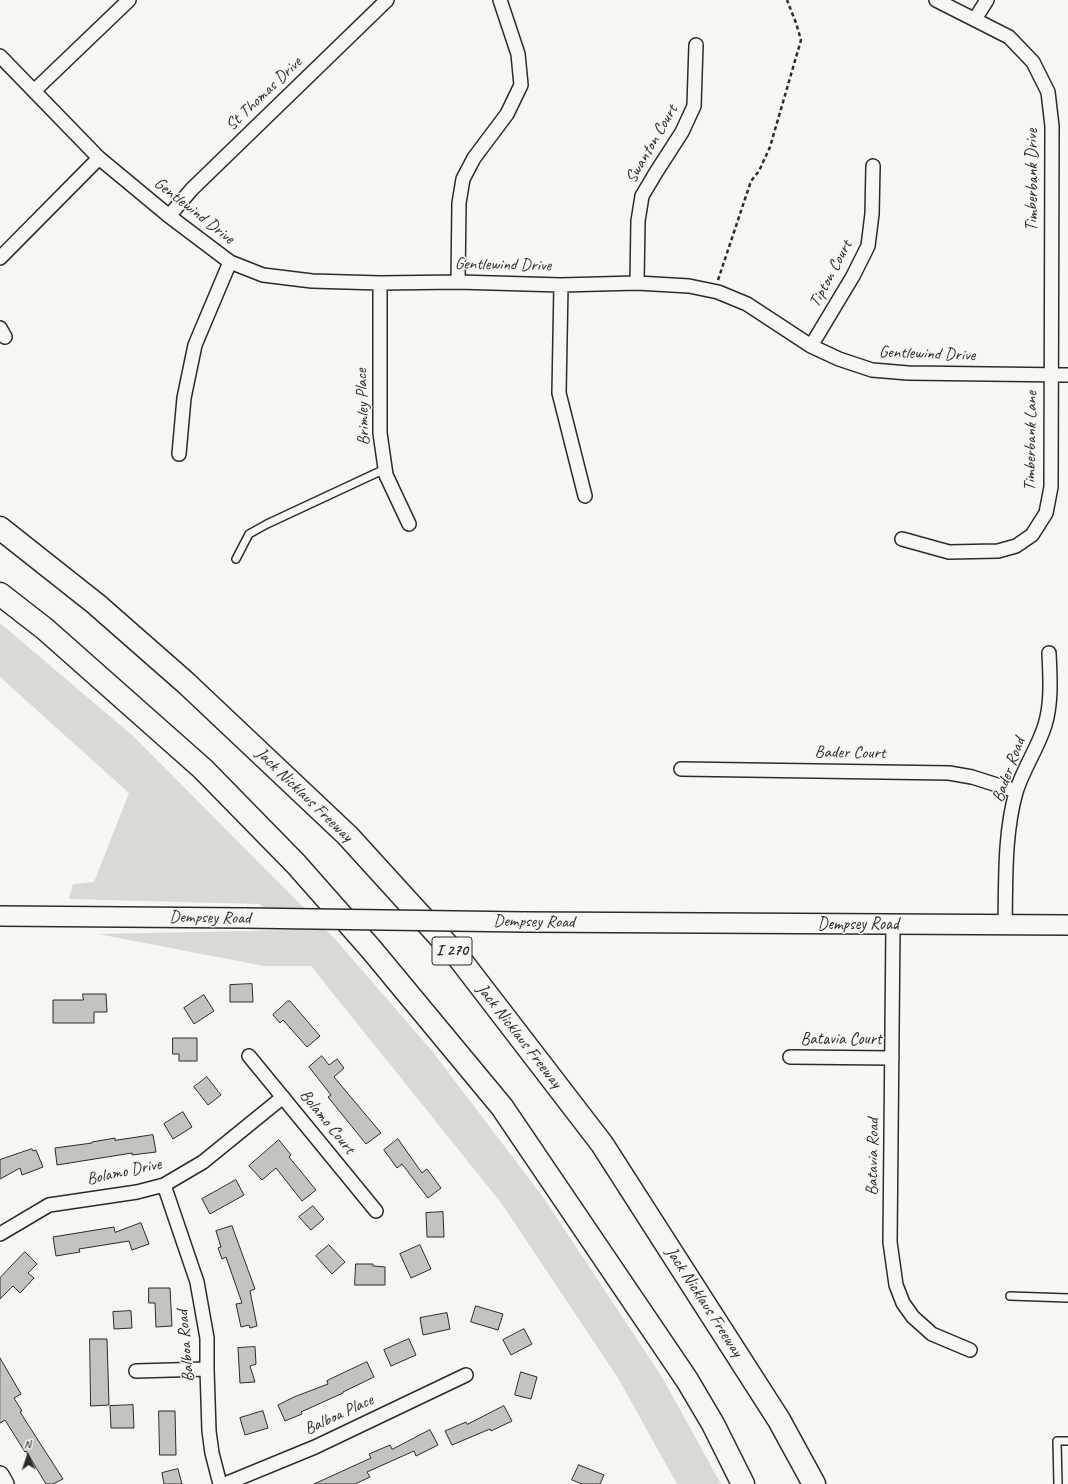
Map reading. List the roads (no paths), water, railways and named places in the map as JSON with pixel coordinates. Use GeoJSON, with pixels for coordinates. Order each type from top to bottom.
{"type":"FeatureCollection","features":[{"type":"Feature","properties":{"kind":"highway","name":"Jack Nicklaus Freeway"},"geometry":{"type":"LineString","coordinates":[[0,528],[96,604],[203,699],[348,836],[459,958],[602,1144],[779,1420],[814,1484]]}},
{"type":"Feature","properties":{"kind":"highway"},"geometry":{"type":"LineString","coordinates":[[0,594],[45,629],[202,770],[296,864],[371,949],[502,1107],[687,1380],[713,1424],[743,1484]]}},
{"type":"Feature","properties":{"kind":"main road","name":"Dempsey Road"},"geometry":{"type":"LineString","coordinates":[[0,916],[524,922],[1068,925]]}},
{"type":"Feature","properties":{"kind":"street"},"geometry":{"type":"LineString","coordinates":[[34,91],[129,0]]}},
{"type":"Feature","properties":{"kind":"street","name":"St Thomas Drive"},"geometry":{"type":"LineString","coordinates":[[169,216],[192,189],[387,0]]}},
{"type":"Feature","properties":{"kind":"street"},"geometry":{"type":"LineString","coordinates":[[458,282],[459,204],[463,179],[474,158],[507,114],[521,86],[518,54],[500,0]]}},
{"type":"Feature","properties":{"kind":"street","name":"Timberbank Drive"},"geometry":{"type":"LineString","coordinates":[[936,0],[1009,37],[1033,62],[1048,92],[1052,126],[1050,375]]}},
{"type":"Feature","properties":{"kind":"street"},"geometry":{"type":"LineString","coordinates":[[975,19],[987,0]]}},
{"type":"Feature","properties":{"kind":"street","name":"Swanton Court"},"geometry":{"type":"LineString","coordinates":[[638,283],[638,221],[642,196],[682,132],[694,106],[696,45]]}},
{"type":"Feature","properties":{"kind":"street","name":"Gentlewind Drive"},"geometry":{"type":"LineString","coordinates":[[0,56],[98,158],[169,216],[230,262],[263,275],[312,281],[380,284],[458,282],[561,285],[638,283],[689,286],[718,292],[747,304],[811,346],[839,359],[872,370],[908,373],[1068,375]]}},
{"type":"Feature","properties":{"kind":"street"},"geometry":{"type":"LineString","coordinates":[[0,258],[98,158]]}},
{"type":"Feature","properties":{"kind":"street","name":"Tipton Court"},"geometry":{"type":"LineString","coordinates":[[811,346],[853,276],[868,246],[872,214],[873,166]]}},
{"type":"Feature","properties":{"kind":"street"},"geometry":{"type":"LineString","coordinates":[[179,454],[184,398],[195,345],[230,262]]}},
{"type":"Feature","properties":{"kind":"street","name":"Brimley Place"},"geometry":{"type":"LineString","coordinates":[[380,284],[380,433],[386,475],[409,524]]}},
{"type":"Feature","properties":{"kind":"street"},"geometry":{"type":"LineString","coordinates":[[561,285],[559,393],[585,496]]}},
{"type":"Feature","properties":{"kind":"street","name":"Timberbank Lane"},"geometry":{"type":"LineString","coordinates":[[902,539],[949,552],[998,551],[1016,546],[1032,535],[1046,513],[1051,488],[1050,375]]}},
{"type":"Feature","properties":{"kind":"street","name":"Bader Road"},"geometry":{"type":"LineString","coordinates":[[1005,925],[1007,849],[1010,819],[1016,791],[1045,725],[1049,705],[1050,653]]}},
{"type":"Feature","properties":{"kind":"street","name":"Bader Court"},"geometry":{"type":"LineString","coordinates":[[681,769],[950,774],[972,777],[1016,791]]}},
{"type":"Feature","properties":{"kind":"street","name":"Batavia Road"},"geometry":{"type":"LineString","coordinates":[[893,925],[890,1242],[896,1285],[903,1302],[913,1317],[932,1334],[970,1350]]}},
{"type":"Feature","properties":{"kind":"street","name":"Bolamo Court"},"geometry":{"type":"LineString","coordinates":[[249,1056],[376,1211]]}},
{"type":"Feature","properties":{"kind":"street","name":"Batavia Court"},"geometry":{"type":"LineString","coordinates":[[790,1057],[892,1058]]}},
{"type":"Feature","properties":{"kind":"street","name":"Bolamo Drive"},"geometry":{"type":"LineString","coordinates":[[0,1234],[49,1205],[137,1192],[164,1186],[203,1162],[283,1097]]}},
{"type":"Feature","properties":{"kind":"street","name":"Balboa Road"},"geometry":{"type":"LineString","coordinates":[[164,1186],[197,1282],[207,1338],[209,1431],[212,1452],[220,1484]]}},
{"type":"Feature","properties":{"kind":"street"},"geometry":{"type":"LineString","coordinates":[[136,1371],[207,1369]]}},
{"type":"Feature","properties":{"kind":"street","name":"Balboa Place"},"geometry":{"type":"LineString","coordinates":[[225,1484],[315,1447],[466,1375]]}},
{"type":"Feature","properties":{"kind":"street"},"geometry":{"type":"LineString","coordinates":[[0,1475],[5,1484]]}},
{"type":"Feature","properties":{"kind":"lane"},"geometry":{"type":"LineString","coordinates":[[236,559],[249,534],[267,524],[385,469]]}},
{"type":"Feature","properties":{"kind":"lane"},"geometry":{"type":"LineString","coordinates":[[1010,1296],[1068,1298]]}},
{"type":"Feature","properties":{"kind":"lane"},"geometry":{"type":"LineString","coordinates":[[1058,1484],[1057,1441],[1068,1441]]}}]}
